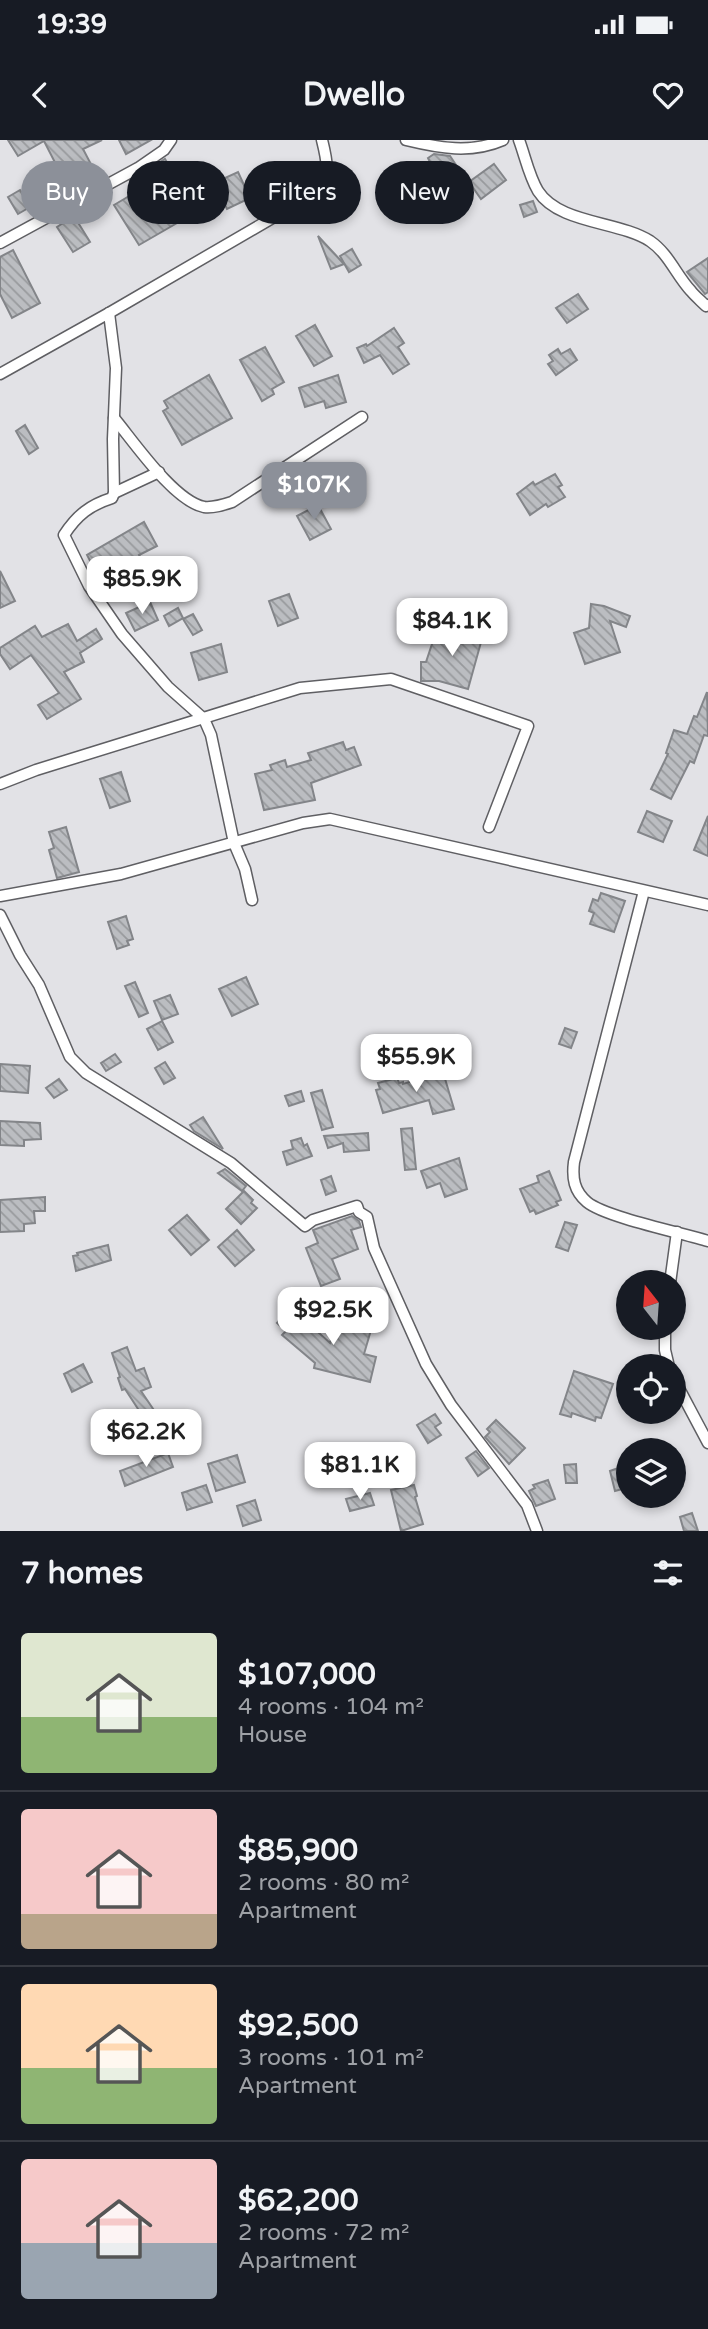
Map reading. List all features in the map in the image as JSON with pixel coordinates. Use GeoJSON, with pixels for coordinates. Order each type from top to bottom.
{"type":"FeatureCollection","features":[{"type":"Feature","properties":{"kind":"street"},"geometry":{"type":"LineString","coordinates":[[0,243],[138,168],[164,150],[170,140]]}},
{"type":"Feature","properties":{"kind":"street"},"geometry":{"type":"LineString","coordinates":[[0,374],[317,192],[325,183],[327,172],[322,140]]}},
{"type":"Feature","properties":{"kind":"street"},"geometry":{"type":"LineString","coordinates":[[406,140],[464,150],[503,140]]}},
{"type":"Feature","properties":{"kind":"street"},"geometry":{"type":"LineString","coordinates":[[519,140],[538,190],[551,205],[595,223],[636,234],[651,242],[668,258],[690,291],[708,305]]}},
{"type":"Feature","properties":{"kind":"street"},"geometry":{"type":"LineString","coordinates":[[109,313],[116,368],[114,493],[112,498],[93,504],[83,512],[64,535],[89,586],[122,634],[168,687],[204,719],[211,734],[234,843],[245,869],[252,900]]}},
{"type":"Feature","properties":{"kind":"street"},"geometry":{"type":"LineString","coordinates":[[114,418],[171,487],[204,507],[232,502],[362,417]]}},
{"type":"Feature","properties":{"kind":"street"},"geometry":{"type":"LineString","coordinates":[[114,493],[159,472]]}},
{"type":"Feature","properties":{"kind":"street"},"geometry":{"type":"LineString","coordinates":[[0,784],[36,770],[300,688],[391,679],[528,726],[489,827]]}},
{"type":"Feature","properties":{"kind":"street"},"geometry":{"type":"LineString","coordinates":[[0,896],[121,874],[303,823],[330,819],[708,905]]}},
{"type":"Feature","properties":{"kind":"street"},"geometry":{"type":"LineString","coordinates":[[644,891],[572,1176],[576,1188],[590,1204],[708,1241]]}},
{"type":"Feature","properties":{"kind":"street"},"geometry":{"type":"LineString","coordinates":[[0,915],[39,985],[70,1058],[86,1073],[231,1163],[305,1226],[313,1220],[357,1206],[359,1212],[367,1217],[377,1257],[426,1364],[451,1405],[527,1506],[537,1531]]}},
{"type":"Feature","properties":{"kind":"street"},"geometry":{"type":"LineString","coordinates":[[672,1270],[677,1232]]}},
{"type":"Feature","properties":{"kind":"street"},"geometry":{"type":"LineString","coordinates":[[686,1402],[708,1443]]}},
{"type":"Feature","properties":{"kind":"building"},"geometry":{"type":"Polygon","coordinates":[[[8,140],[102,140],[83,149],[89,161],[54,161],[44,141],[18,156],[8,140]]]}},
{"type":"Feature","properties":{"kind":"building"},"geometry":{"type":"Polygon","coordinates":[[[119,140],[151,140],[126,154],[119,140]]]}},
{"type":"Feature","properties":{"kind":"building"},"geometry":{"type":"Polygon","coordinates":[[[434,154],[450,156],[453,161],[430,161],[428,158],[434,154]]]}},
{"type":"Feature","properties":{"kind":"building"},"geometry":{"type":"Polygon","coordinates":[[[494,164],[506,180],[481,199],[474,189],[474,178],[494,164]]]}},
{"type":"Feature","properties":{"kind":"building"},"geometry":{"type":"Polygon","coordinates":[[[238,172],[243,183],[243,201],[229,208],[229,176],[238,172]]]}},
{"type":"Feature","properties":{"kind":"building"},"geometry":{"type":"Polygon","coordinates":[[[20,190],[21,212],[18,214],[8,197],[20,190]]]}},
{"type":"Feature","properties":{"kind":"building"},"geometry":{"type":"Polygon","coordinates":[[[127,197],[127,224],[175,224],[139,245],[114,205],[127,197]]]}},
{"type":"Feature","properties":{"kind":"building"},"geometry":{"type":"Polygon","coordinates":[[[533,201],[537,212],[524,217],[520,205],[533,201]]]}},
{"type":"Feature","properties":{"kind":"building"},"geometry":{"type":"Polygon","coordinates":[[[62,224],[79,224],[90,242],[73,252],[57,227],[62,224]]]}},
{"type":"Feature","properties":{"kind":"building"},"geometry":{"type":"Polygon","coordinates":[[[318,236],[344,264],[331,269],[318,236]]]}},
{"type":"Feature","properties":{"kind":"building"},"geometry":{"type":"Polygon","coordinates":[[[352,249],[361,265],[349,272],[340,256],[352,249]]]}},
{"type":"Feature","properties":{"kind":"building"},"geometry":{"type":"Polygon","coordinates":[[[13,250],[40,303],[12,318],[0,294],[0,257],[13,250]]]}},
{"type":"Feature","properties":{"kind":"building"},"geometry":{"type":"Polygon","coordinates":[[[708,258],[708,292],[705,294],[687,272],[708,258]]]}},
{"type":"Feature","properties":{"kind":"building"},"geometry":{"type":"Polygon","coordinates":[[[578,294],[588,309],[567,323],[556,308],[578,294]]]}},
{"type":"Feature","properties":{"kind":"building"},"geometry":{"type":"Polygon","coordinates":[[[315,325],[332,356],[314,366],[296,336],[315,325]]]}},
{"type":"Feature","properties":{"kind":"building"},"geometry":{"type":"Polygon","coordinates":[[[394,328],[404,343],[398,347],[409,364],[393,374],[380,355],[364,363],[357,348],[366,344],[367,346],[394,328]]]}},
{"type":"Feature","properties":{"kind":"building"},"geometry":{"type":"Polygon","coordinates":[[[265,347],[284,382],[272,389],[274,394],[262,401],[240,360],[265,347]]]}},
{"type":"Feature","properties":{"kind":"building"},"geometry":{"type":"Polygon","coordinates":[[[558,349],[561,354],[570,349],[577,360],[556,375],[548,364],[553,361],[549,355],[558,349]]]}},
{"type":"Feature","properties":{"kind":"building"},"geometry":{"type":"Polygon","coordinates":[[[209,375],[232,418],[182,445],[163,411],[168,408],[164,401],[209,375]]]}},
{"type":"Feature","properties":{"kind":"building"},"geometry":{"type":"Polygon","coordinates":[[[338,375],[346,402],[326,408],[324,401],[305,407],[299,388],[338,375]]]}},
{"type":"Feature","properties":{"kind":"building"},"geometry":{"type":"Polygon","coordinates":[[[25,425],[38,448],[29,454],[16,431],[25,425]]]}},
{"type":"Feature","properties":{"kind":"building"},"geometry":{"type":"Polygon","coordinates":[[[555,474],[562,485],[558,487],[565,497],[548,507],[546,504],[530,515],[517,494],[533,482],[535,485],[555,474]]]}},
{"type":"Feature","properties":{"kind":"building"},"geometry":{"type":"Polygon","coordinates":[[[318,505],[331,529],[310,540],[297,516],[318,505]]]}},
{"type":"Feature","properties":{"kind":"building"},"geometry":{"type":"Polygon","coordinates":[[[144,522],[157,546],[139,555],[156,584],[137,595],[122,569],[100,580],[87,555],[144,522]]]}},
{"type":"Feature","properties":{"kind":"building"},"geometry":{"type":"Polygon","coordinates":[[[0,571],[15,601],[0,608],[0,571]]]}},
{"type":"Feature","properties":{"kind":"building"},"geometry":{"type":"Polygon","coordinates":[[[289,594],[298,618],[278,626],[269,601],[289,594]]]}},
{"type":"Feature","properties":{"kind":"building"},"geometry":{"type":"Polygon","coordinates":[[[150,602],[158,620],[135,631],[126,613],[150,602]]]}},
{"type":"Feature","properties":{"kind":"building"},"geometry":{"type":"Polygon","coordinates":[[[591,604],[630,616],[626,627],[610,621],[620,652],[585,664],[574,633],[589,628],[591,604]]]}},
{"type":"Feature","properties":{"kind":"building"},"geometry":{"type":"Polygon","coordinates":[[[178,608],[183,618],[169,626],[164,616],[178,608]]]}},
{"type":"Feature","properties":{"kind":"building"},"geometry":{"type":"Polygon","coordinates":[[[193,614],[202,630],[193,635],[183,619],[193,614]]]}},
{"type":"Feature","properties":{"kind":"building"},"geometry":{"type":"Polygon","coordinates":[[[68,624],[77,641],[96,629],[102,639],[80,653],[84,662],[64,672],[81,699],[47,719],[38,705],[59,693],[31,655],[10,669],[0,654],[0,648],[35,626],[42,637],[68,624]]]}},
{"type":"Feature","properties":{"kind":"building"},"geometry":{"type":"Polygon","coordinates":[[[438,626],[462,634],[464,629],[483,635],[468,689],[439,681],[421,681],[421,662],[426,662],[438,626]]]}},
{"type":"Feature","properties":{"kind":"building"},"geometry":{"type":"Polygon","coordinates":[[[221,644],[227,672],[199,680],[191,653],[221,644]]]}},
{"type":"Feature","properties":{"kind":"building"},"geometry":{"type":"Polygon","coordinates":[[[707,692],[708,736],[704,735],[694,763],[690,761],[671,799],[651,789],[668,754],[666,753],[674,730],[687,734],[707,692]]]}},
{"type":"Feature","properties":{"kind":"building"},"geometry":{"type":"Polygon","coordinates":[[[343,742],[346,750],[354,747],[361,765],[311,783],[315,800],[264,810],[255,774],[272,770],[270,765],[285,760],[287,767],[311,760],[308,753],[343,742]]]}},
{"type":"Feature","properties":{"kind":"building"},"geometry":{"type":"Polygon","coordinates":[[[121,772],[130,801],[110,808],[100,779],[121,772]]]}},
{"type":"Feature","properties":{"kind":"building"},"geometry":{"type":"Polygon","coordinates":[[[647,811],[672,821],[663,842],[638,832],[647,811]]]}},
{"type":"Feature","properties":{"kind":"building"},"geometry":{"type":"Polygon","coordinates":[[[708,816],[708,856],[694,850],[708,816]]]}},
{"type":"Feature","properties":{"kind":"building"},"geometry":{"type":"Polygon","coordinates":[[[66,827],[79,872],[57,878],[49,850],[54,848],[49,832],[66,827]]]}},
{"type":"Feature","properties":{"kind":"building"},"geometry":{"type":"Polygon","coordinates":[[[601,893],[625,901],[614,932],[590,924],[594,913],[589,911],[593,899],[598,901],[601,893]]]}},
{"type":"Feature","properties":{"kind":"building"},"geometry":{"type":"Polygon","coordinates":[[[126,916],[133,939],[127,941],[129,945],[117,949],[108,922],[126,916]]]}},
{"type":"Feature","properties":{"kind":"building"},"geometry":{"type":"Polygon","coordinates":[[[246,977],[258,1004],[232,1016],[219,989],[246,977]]]}},
{"type":"Feature","properties":{"kind":"building"},"geometry":{"type":"Polygon","coordinates":[[[135,982],[148,1013],[139,1017],[125,986],[135,982]]]}},
{"type":"Feature","properties":{"kind":"building"},"geometry":{"type":"Polygon","coordinates":[[[170,995],[178,1014],[162,1020],[154,1001],[170,995]]]}},
{"type":"Feature","properties":{"kind":"building"},"geometry":{"type":"Polygon","coordinates":[[[162,1021],[173,1042],[158,1050],[147,1029],[162,1021]]]}},
{"type":"Feature","properties":{"kind":"building"},"geometry":{"type":"Polygon","coordinates":[[[565,1028],[577,1032],[571,1048],[559,1044],[565,1028]]]}},
{"type":"Feature","properties":{"kind":"building"},"geometry":{"type":"Polygon","coordinates":[[[115,1054],[121,1062],[106,1071],[101,1063],[115,1054]]]}},
{"type":"Feature","properties":{"kind":"building"},"geometry":{"type":"Polygon","coordinates":[[[165,1062],[175,1078],[164,1084],[155,1068],[165,1062]]]}},
{"type":"Feature","properties":{"kind":"building"},"geometry":{"type":"Polygon","coordinates":[[[0,1064],[30,1066],[28,1093],[0,1091],[0,1064]]]}},
{"type":"Feature","properties":{"kind":"building"},"geometry":{"type":"Polygon","coordinates":[[[443,1072],[454,1109],[433,1114],[429,1100],[383,1113],[376,1090],[380,1089],[378,1083],[397,1078],[399,1083],[403,1084],[443,1072]]]}},
{"type":"Feature","properties":{"kind":"building"},"geometry":{"type":"Polygon","coordinates":[[[59,1079],[67,1090],[54,1098],[46,1088],[59,1079]]]}},
{"type":"Feature","properties":{"kind":"building"},"geometry":{"type":"Polygon","coordinates":[[[322,1090],[333,1127],[322,1130],[311,1093],[322,1090]]]}},
{"type":"Feature","properties":{"kind":"building"},"geometry":{"type":"Polygon","coordinates":[[[301,1091],[304,1101],[289,1106],[285,1096],[301,1091]]]}},
{"type":"Feature","properties":{"kind":"building"},"geometry":{"type":"Polygon","coordinates":[[[203,1117],[223,1149],[194,1131],[190,1125],[203,1117]]]}},
{"type":"Feature","properties":{"kind":"building"},"geometry":{"type":"Polygon","coordinates":[[[0,1121],[40,1123],[41,1139],[24,1140],[24,1146],[0,1145],[0,1121]]]}},
{"type":"Feature","properties":{"kind":"building"},"geometry":{"type":"Polygon","coordinates":[[[412,1128],[416,1169],[405,1170],[401,1129],[412,1128]]]}},
{"type":"Feature","properties":{"kind":"building"},"geometry":{"type":"Polygon","coordinates":[[[368,1133],[369,1150],[344,1152],[343,1143],[328,1148],[324,1136],[368,1133]]]}},
{"type":"Feature","properties":{"kind":"building"},"geometry":{"type":"Polygon","coordinates":[[[301,1138],[312,1156],[287,1165],[283,1152],[293,1149],[291,1141],[301,1138]]]}},
{"type":"Feature","properties":{"kind":"building"},"geometry":{"type":"Polygon","coordinates":[[[459,1158],[467,1189],[445,1197],[440,1183],[427,1188],[421,1171],[459,1158]]]}},
{"type":"Feature","properties":{"kind":"building"},"geometry":{"type":"Polygon","coordinates":[[[225,1169],[246,1186],[242,1191],[218,1173],[225,1169]]]}},
{"type":"Feature","properties":{"kind":"building"},"geometry":{"type":"Polygon","coordinates":[[[549,1171],[561,1200],[556,1202],[558,1205],[536,1214],[534,1210],[530,1212],[520,1189],[539,1182],[537,1176],[549,1171]]]}},
{"type":"Feature","properties":{"kind":"building"},"geometry":{"type":"Polygon","coordinates":[[[331,1176],[336,1191],[326,1195],[321,1180],[331,1176]]]}},
{"type":"Feature","properties":{"kind":"building"},"geometry":{"type":"Polygon","coordinates":[[[244,1191],[257,1208],[241,1224],[226,1209],[244,1191]]]}},
{"type":"Feature","properties":{"kind":"building"},"geometry":{"type":"Polygon","coordinates":[[[45,1197],[45,1211],[34,1211],[35,1223],[24,1224],[24,1231],[0,1232],[0,1200],[45,1197]]]}},
{"type":"Feature","properties":{"kind":"building"},"geometry":{"type":"Polygon","coordinates":[[[187,1215],[209,1240],[191,1255],[169,1230],[187,1215]]]}},
{"type":"Feature","properties":{"kind":"building"},"geometry":{"type":"Polygon","coordinates":[[[352,1216],[359,1221],[361,1227],[351,1230],[358,1249],[332,1259],[340,1279],[321,1286],[306,1248],[318,1243],[313,1230],[352,1216]]]}},
{"type":"Feature","properties":{"kind":"building"},"geometry":{"type":"Polygon","coordinates":[[[565,1222],[577,1225],[568,1251],[556,1247],[565,1222]]]}},
{"type":"Feature","properties":{"kind":"building"},"geometry":{"type":"Polygon","coordinates":[[[237,1230],[254,1250],[235,1266],[218,1247],[237,1230]]]}},
{"type":"Feature","properties":{"kind":"building"},"geometry":{"type":"Polygon","coordinates":[[[108,1245],[111,1260],[76,1271],[73,1256],[108,1245]]]}},
{"type":"Feature","properties":{"kind":"building"},"geometry":{"type":"Polygon","coordinates":[[[285,1314],[292,1320],[298,1314],[330,1343],[336,1320],[371,1330],[364,1354],[376,1357],[370,1382],[314,1368],[315,1363],[282,1335],[286,1331],[277,1323],[285,1314]]]}},
{"type":"Feature","properties":{"kind":"building"},"geometry":{"type":"Polygon","coordinates":[[[127,1347],[136,1371],[144,1368],[151,1387],[141,1391],[166,1428],[155,1435],[125,1389],[122,1390],[118,1378],[120,1377],[112,1353],[127,1347]]]}},
{"type":"Feature","properties":{"kind":"building"},"geometry":{"type":"Polygon","coordinates":[[[83,1364],[92,1382],[72,1392],[64,1374],[83,1364]]]}},
{"type":"Feature","properties":{"kind":"building"},"geometry":{"type":"Polygon","coordinates":[[[574,1371],[613,1384],[601,1418],[596,1417],[595,1421],[572,1413],[571,1417],[560,1414],[574,1371]]]}},
{"type":"Feature","properties":{"kind":"building"},"geometry":{"type":"Polygon","coordinates":[[[435,1414],[441,1423],[435,1427],[441,1435],[428,1443],[417,1425],[435,1414]]]}},
{"type":"Feature","properties":{"kind":"building"},"geometry":{"type":"Polygon","coordinates":[[[496,1420],[525,1448],[509,1464],[485,1437],[490,1432],[487,1429],[496,1420]]]}},
{"type":"Feature","properties":{"kind":"building"},"geometry":{"type":"Polygon","coordinates":[[[476,1451],[489,1468],[478,1476],[466,1458],[476,1451]]]}},
{"type":"Feature","properties":{"kind":"building"},"geometry":{"type":"Polygon","coordinates":[[[168,1453],[173,1467],[125,1486],[120,1471],[168,1453]]]}},
{"type":"Feature","properties":{"kind":"building"},"geometry":{"type":"Polygon","coordinates":[[[237,1455],[245,1482],[216,1491],[208,1464],[237,1455]]]}},
{"type":"Feature","properties":{"kind":"building"},"geometry":{"type":"Polygon","coordinates":[[[576,1464],[577,1483],[566,1483],[564,1465],[576,1464]]]}},
{"type":"Feature","properties":{"kind":"building"},"geometry":{"type":"Polygon","coordinates":[[[616,1469],[616,1491],[615,1491],[610,1471],[616,1469]]]}},
{"type":"Feature","properties":{"kind":"building"},"geometry":{"type":"Polygon","coordinates":[[[548,1480],[555,1499],[536,1506],[529,1491],[535,1488],[533,1485],[548,1480]]]}},
{"type":"Feature","properties":{"kind":"building"},"geometry":{"type":"Polygon","coordinates":[[[206,1485],[212,1502],[187,1510],[182,1493],[206,1485]]]}},
{"type":"Feature","properties":{"kind":"building"},"geometry":{"type":"Polygon","coordinates":[[[414,1485],[423,1524],[401,1531],[391,1490],[414,1485]]]}},
{"type":"Feature","properties":{"kind":"building"},"geometry":{"type":"Polygon","coordinates":[[[370,1493],[374,1505],[350,1511],[346,1499],[370,1493]]]}},
{"type":"Feature","properties":{"kind":"building"},"geometry":{"type":"Polygon","coordinates":[[[255,1500],[261,1520],[243,1526],[237,1506],[255,1500]]]}},
{"type":"Feature","properties":{"kind":"building"},"geometry":{"type":"Polygon","coordinates":[[[692,1513],[698,1531],[684,1531],[680,1517],[692,1513]]]}}]}
